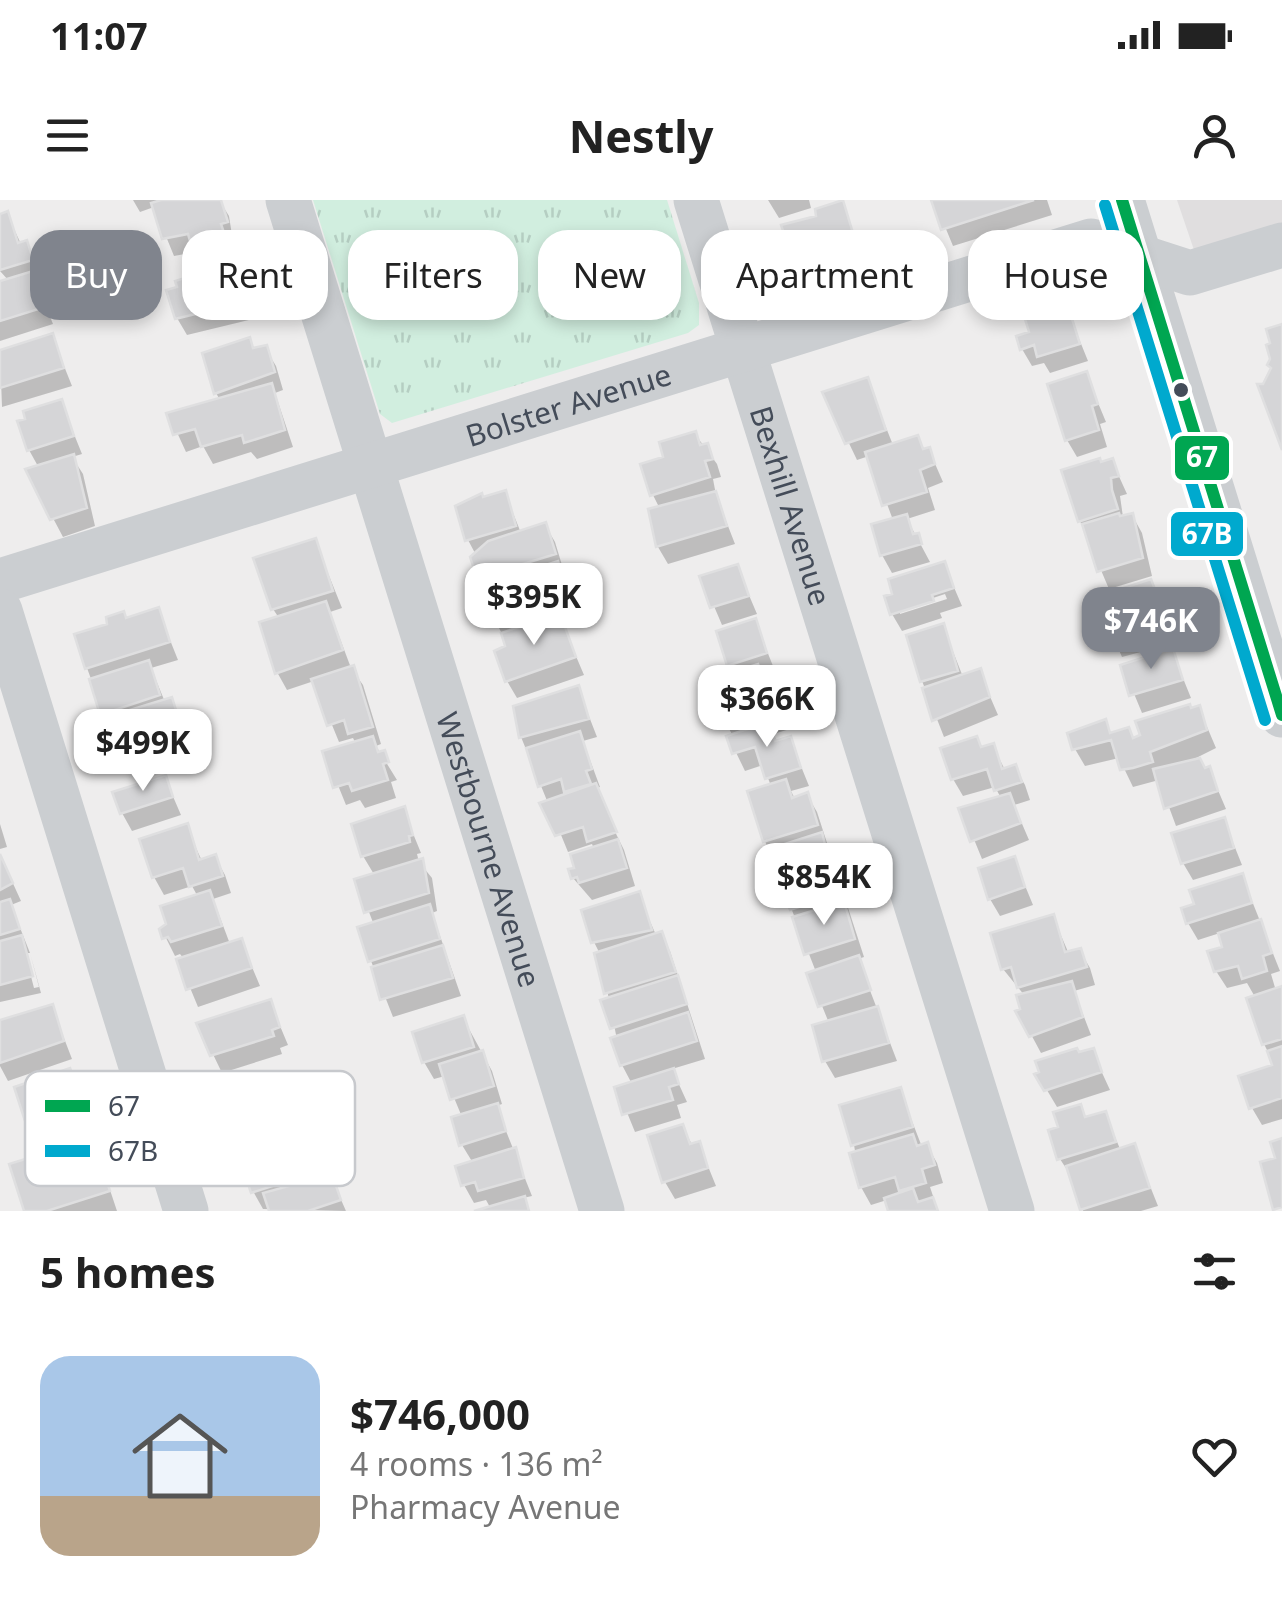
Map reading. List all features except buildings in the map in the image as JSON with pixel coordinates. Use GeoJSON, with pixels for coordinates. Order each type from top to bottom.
{"type":"FeatureCollection","features":[{"type":"Feature","properties":{"kind":"street","name":"Westbourne Avenue"},"geometry":{"type":"LineString","coordinates":[[288,200],[602,1211]]}},
{"type":"Feature","properties":{"kind":"street","name":"Bexhill Avenue"},"geometry":{"type":"LineString","coordinates":[[696,200],[1012,1211]]}},
{"type":"Feature","properties":{"kind":"street"},"geometry":{"type":"LineString","coordinates":[[1122,200],[1131,230]]}},
{"type":"Feature","properties":{"kind":"street","name":"Bolster Avenue"},"geometry":{"type":"LineString","coordinates":[[1144,256],[1190,273],[1282,245]]}},
{"type":"Feature","properties":{"kind":"street"},"geometry":{"type":"LineString","coordinates":[[1144,273],[1282,714]]}},
{"type":"Feature","properties":{"kind":"street","name":"Bolster Avenue"},"geometry":{"type":"LineString","coordinates":[[0,581],[968,278]]}},
{"type":"Feature","properties":{"kind":"street"},"geometry":{"type":"LineString","coordinates":[[0,611],[143,1071]]}},
{"type":"Feature","properties":{"kind":"street"},"geometry":{"type":"LineString","coordinates":[[178,1186],[186,1211]]}},
{"type":"Feature","properties":{"kind":"shaded area"},"geometry":{"type":"Polygon","coordinates":[[[1177,200],[1282,200],[1282,223],[1194,250],[1177,200]]]}},
{"type":"Feature","properties":{"kind":"green space"},"geometry":{"type":"Polygon","coordinates":[[[313,200],[667,200],[676,230],[538,230],[538,320],[681,320],[681,245],[699,303],[699,325],[688,333],[392,423],[380,414],[351,320],[518,320],[518,230],[348,230],[348,312],[328,248],[328,230],[322,230],[313,200]]]}},
{"type":"Feature","properties":{"kind":"transit line","name":"67"},"geometry":{"type":"LineString","coordinates":[[1122,200],[1282,715]]}},
{"type":"Feature","properties":{"kind":"transit line","name":"67B"},"geometry":{"type":"LineString","coordinates":[[1105,205],[1265,720]]}}]}
